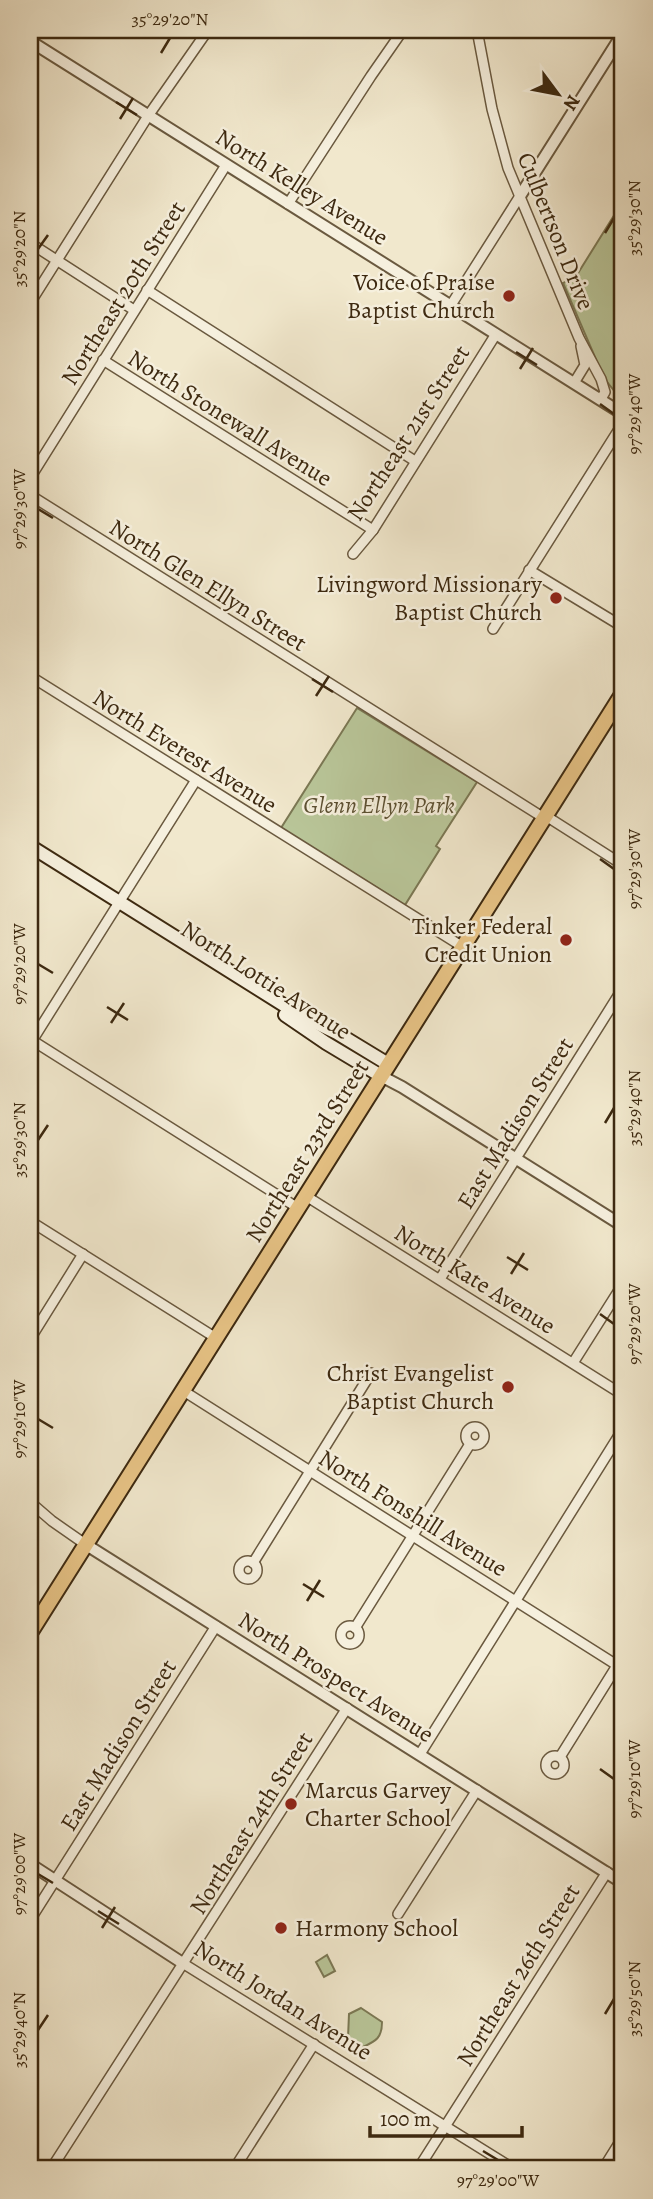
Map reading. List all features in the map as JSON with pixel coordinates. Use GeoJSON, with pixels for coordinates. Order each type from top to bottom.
{"type":"FeatureCollection","features":[{"type":"Feature","properties":{"kind":"main road","name":"Northeast 23rd Street"},"geometry":{"type":"LineString","coordinates":[[30,1633],[623,694]]}},
{"type":"Feature","properties":{"kind":"main road","name":"North Lottie Avenue"},"geometry":{"type":"LineString","coordinates":[[30,846],[117,905]]}},
{"type":"Feature","properties":{"kind":"main road","name":"North Lottie Avenue"},"geometry":{"type":"LineString","coordinates":[[30,856],[298,1014],[337,1033],[384,1070]]}},
{"type":"Feature","properties":{"kind":"street"},"geometry":{"type":"LineString","coordinates":[[30,303],[148,116],[208,30]]}},
{"type":"Feature","properties":{"kind":"street"},"geometry":{"type":"LineString","coordinates":[[288,204],[403,30]]}},
{"type":"Feature","properties":{"kind":"street","name":"Culbertson Drive"},"geometry":{"type":"LineString","coordinates":[[477,30],[500,142],[508,168],[579,338],[601,379],[605,392],[601,399]]}},
{"type":"Feature","properties":{"kind":"street","name":"Northeast 21st Street"},"geometry":{"type":"LineString","coordinates":[[451,305],[623,33]]}},
{"type":"Feature","properties":{"kind":"street","name":"North Kelley Avenue"},"geometry":{"type":"LineString","coordinates":[[30,41],[623,414]]}},
{"type":"Feature","properties":{"kind":"street","name":"Northeast 20th Street"},"geometry":{"type":"LineString","coordinates":[[30,478],[226,165]]}},
{"type":"Feature","properties":{"kind":"street","name":"North Stonewall Avenue"},"geometry":{"type":"LineString","coordinates":[[30,243],[134,310]]}},
{"type":"Feature","properties":{"kind":"street"},"geometry":{"type":"LineString","coordinates":[[147,290],[415,461]]}},
{"type":"Feature","properties":{"kind":"street","name":"Northeast 21st Street"},"geometry":{"type":"LineString","coordinates":[[353,554],[373,530],[496,334]]}},
{"type":"Feature","properties":{"kind":"street"},"geometry":{"type":"LineString","coordinates":[[574,383],[585,365],[579,338]]}},
{"type":"Feature","properties":{"kind":"street","name":"North Stonewall Avenue"},"geometry":{"type":"LineString","coordinates":[[103,360],[373,530]]}},
{"type":"Feature","properties":{"kind":"street"},"geometry":{"type":"LineString","coordinates":[[493,629],[623,423]]}},
{"type":"Feature","properties":{"kind":"street","name":"North Glen Ellyn Street"},"geometry":{"type":"LineString","coordinates":[[30,495],[623,865]]}},
{"type":"Feature","properties":{"kind":"street"},"geometry":{"type":"LineString","coordinates":[[530,570],[623,627]]}},
{"type":"Feature","properties":{"kind":"street","name":"North Everest Avenue"},"geometry":{"type":"LineString","coordinates":[[30,676],[463,947]]}},
{"type":"Feature","properties":{"kind":"street"},"geometry":{"type":"LineString","coordinates":[[30,1041],[196,780]]}},
{"type":"Feature","properties":{"kind":"street","name":"East Madison Street"},"geometry":{"type":"LineString","coordinates":[[440,1279],[623,988]]}},
{"type":"Feature","properties":{"kind":"street","name":"North Kate Avenue"},"geometry":{"type":"LineString","coordinates":[[30,1041],[302,1202],[440,1279],[623,1395]]}},
{"type":"Feature","properties":{"kind":"street","name":"North Lottie Avenue"},"geometry":{"type":"LineString","coordinates":[[384,1070],[623,1226]]}},
{"type":"Feature","properties":{"kind":"street"},"geometry":{"type":"LineString","coordinates":[[30,1221],[216,1338]]}},
{"type":"Feature","properties":{"kind":"street"},"geometry":{"type":"LineString","coordinates":[[30,1339],[83,1255]]}},
{"type":"Feature","properties":{"kind":"street"},"geometry":{"type":"LineString","coordinates":[[573,1363],[623,1284]]}},
{"type":"Feature","properties":{"kind":"street"},"geometry":{"type":"LineString","coordinates":[[253,1563],[371,1373]]}},
{"type":"Feature","properties":{"kind":"street","name":"North Fonshill Avenue"},"geometry":{"type":"LineString","coordinates":[[182,1390],[620,1667]]}},
{"type":"Feature","properties":{"kind":"street"},"geometry":{"type":"LineString","coordinates":[[420,1754],[623,1429]]}},
{"type":"Feature","properties":{"kind":"street"},"geometry":{"type":"LineString","coordinates":[[355,1628],[470,1444]]}},
{"type":"Feature","properties":{"kind":"street","name":"North Prospect Avenue"},"geometry":{"type":"LineString","coordinates":[[30,1502],[85,1544],[623,1883]]}},
{"type":"Feature","properties":{"kind":"street","name":"East Madison Street"},"geometry":{"type":"LineString","coordinates":[[30,1920],[216,1626]]}},
{"type":"Feature","properties":{"kind":"street"},"geometry":{"type":"LineString","coordinates":[[560,1757],[620,1667],[623,1656]]}},
{"type":"Feature","properties":{"kind":"street","name":"Northeast 24th Street"},"geometry":{"type":"LineString","coordinates":[[51,2169],[347,1708]]}},
{"type":"Feature","properties":{"kind":"street"},"geometry":{"type":"LineString","coordinates":[[398,1914],[477,1790]]}},
{"type":"Feature","properties":{"kind":"street","name":"North Jordan Avenue"},"geometry":{"type":"LineString","coordinates":[[30,1864],[184,1964],[514,2169]]}},
{"type":"Feature","properties":{"kind":"street","name":"Northeast 26th Street"},"geometry":{"type":"LineString","coordinates":[[418,2169],[607,1872]]}},
{"type":"Feature","properties":{"kind":"street"},"geometry":{"type":"LineString","coordinates":[[234,2169],[314,2045]]}},
{"type":"Feature","properties":{"kind":"street"},"geometry":{"type":"LineString","coordinates":[[603,2169],[623,2137]]}},
{"type":"Feature","properties":{"kind":"green space"},"geometry":{"type":"Polygon","coordinates":[[[623,201],[623,402],[604,378],[563,283],[575,278],[623,201]]]}},
{"type":"Feature","properties":{"kind":"green space","name":"Glenn Ellyn Park"},"geometry":{"type":"Polygon","coordinates":[[[357,708],[477,782],[436,846],[440,849],[405,905],[281,828],[357,708]]]}},
{"type":"Feature","properties":{"kind":"green space"},"geometry":{"type":"Polygon","coordinates":[[[327,1955],[335,1971],[324,1977],[316,1962],[327,1955]]]}},
{"type":"Feature","properties":{"kind":"green space"},"geometry":{"type":"Polygon","coordinates":[[[361,2008],[382,2022],[377,2038],[363,2047],[348,2038],[349,2014],[361,2008]]]}},
{"type":"Feature","properties":{"kind":"place","name":"Voice of Praise Baptist Church"},"geometry":{"type":"Point","coordinates":[509,296]}},
{"type":"Feature","properties":{"kind":"place","name":"Livingword Missionary Baptist Church"},"geometry":{"type":"Point","coordinates":[556,598]}},
{"type":"Feature","properties":{"kind":"place","name":"Tinker Federal Credit Union"},"geometry":{"type":"Point","coordinates":[566,940]}},
{"type":"Feature","properties":{"kind":"place","name":"Christ Evangelist Baptist Church"},"geometry":{"type":"Point","coordinates":[508,1387]}},
{"type":"Feature","properties":{"kind":"place","name":"Marcus Garvey Charter School"},"geometry":{"type":"Point","coordinates":[291,1804]}},
{"type":"Feature","properties":{"kind":"place","name":"Harmony School"},"geometry":{"type":"Point","coordinates":[281,1928]}}]}
